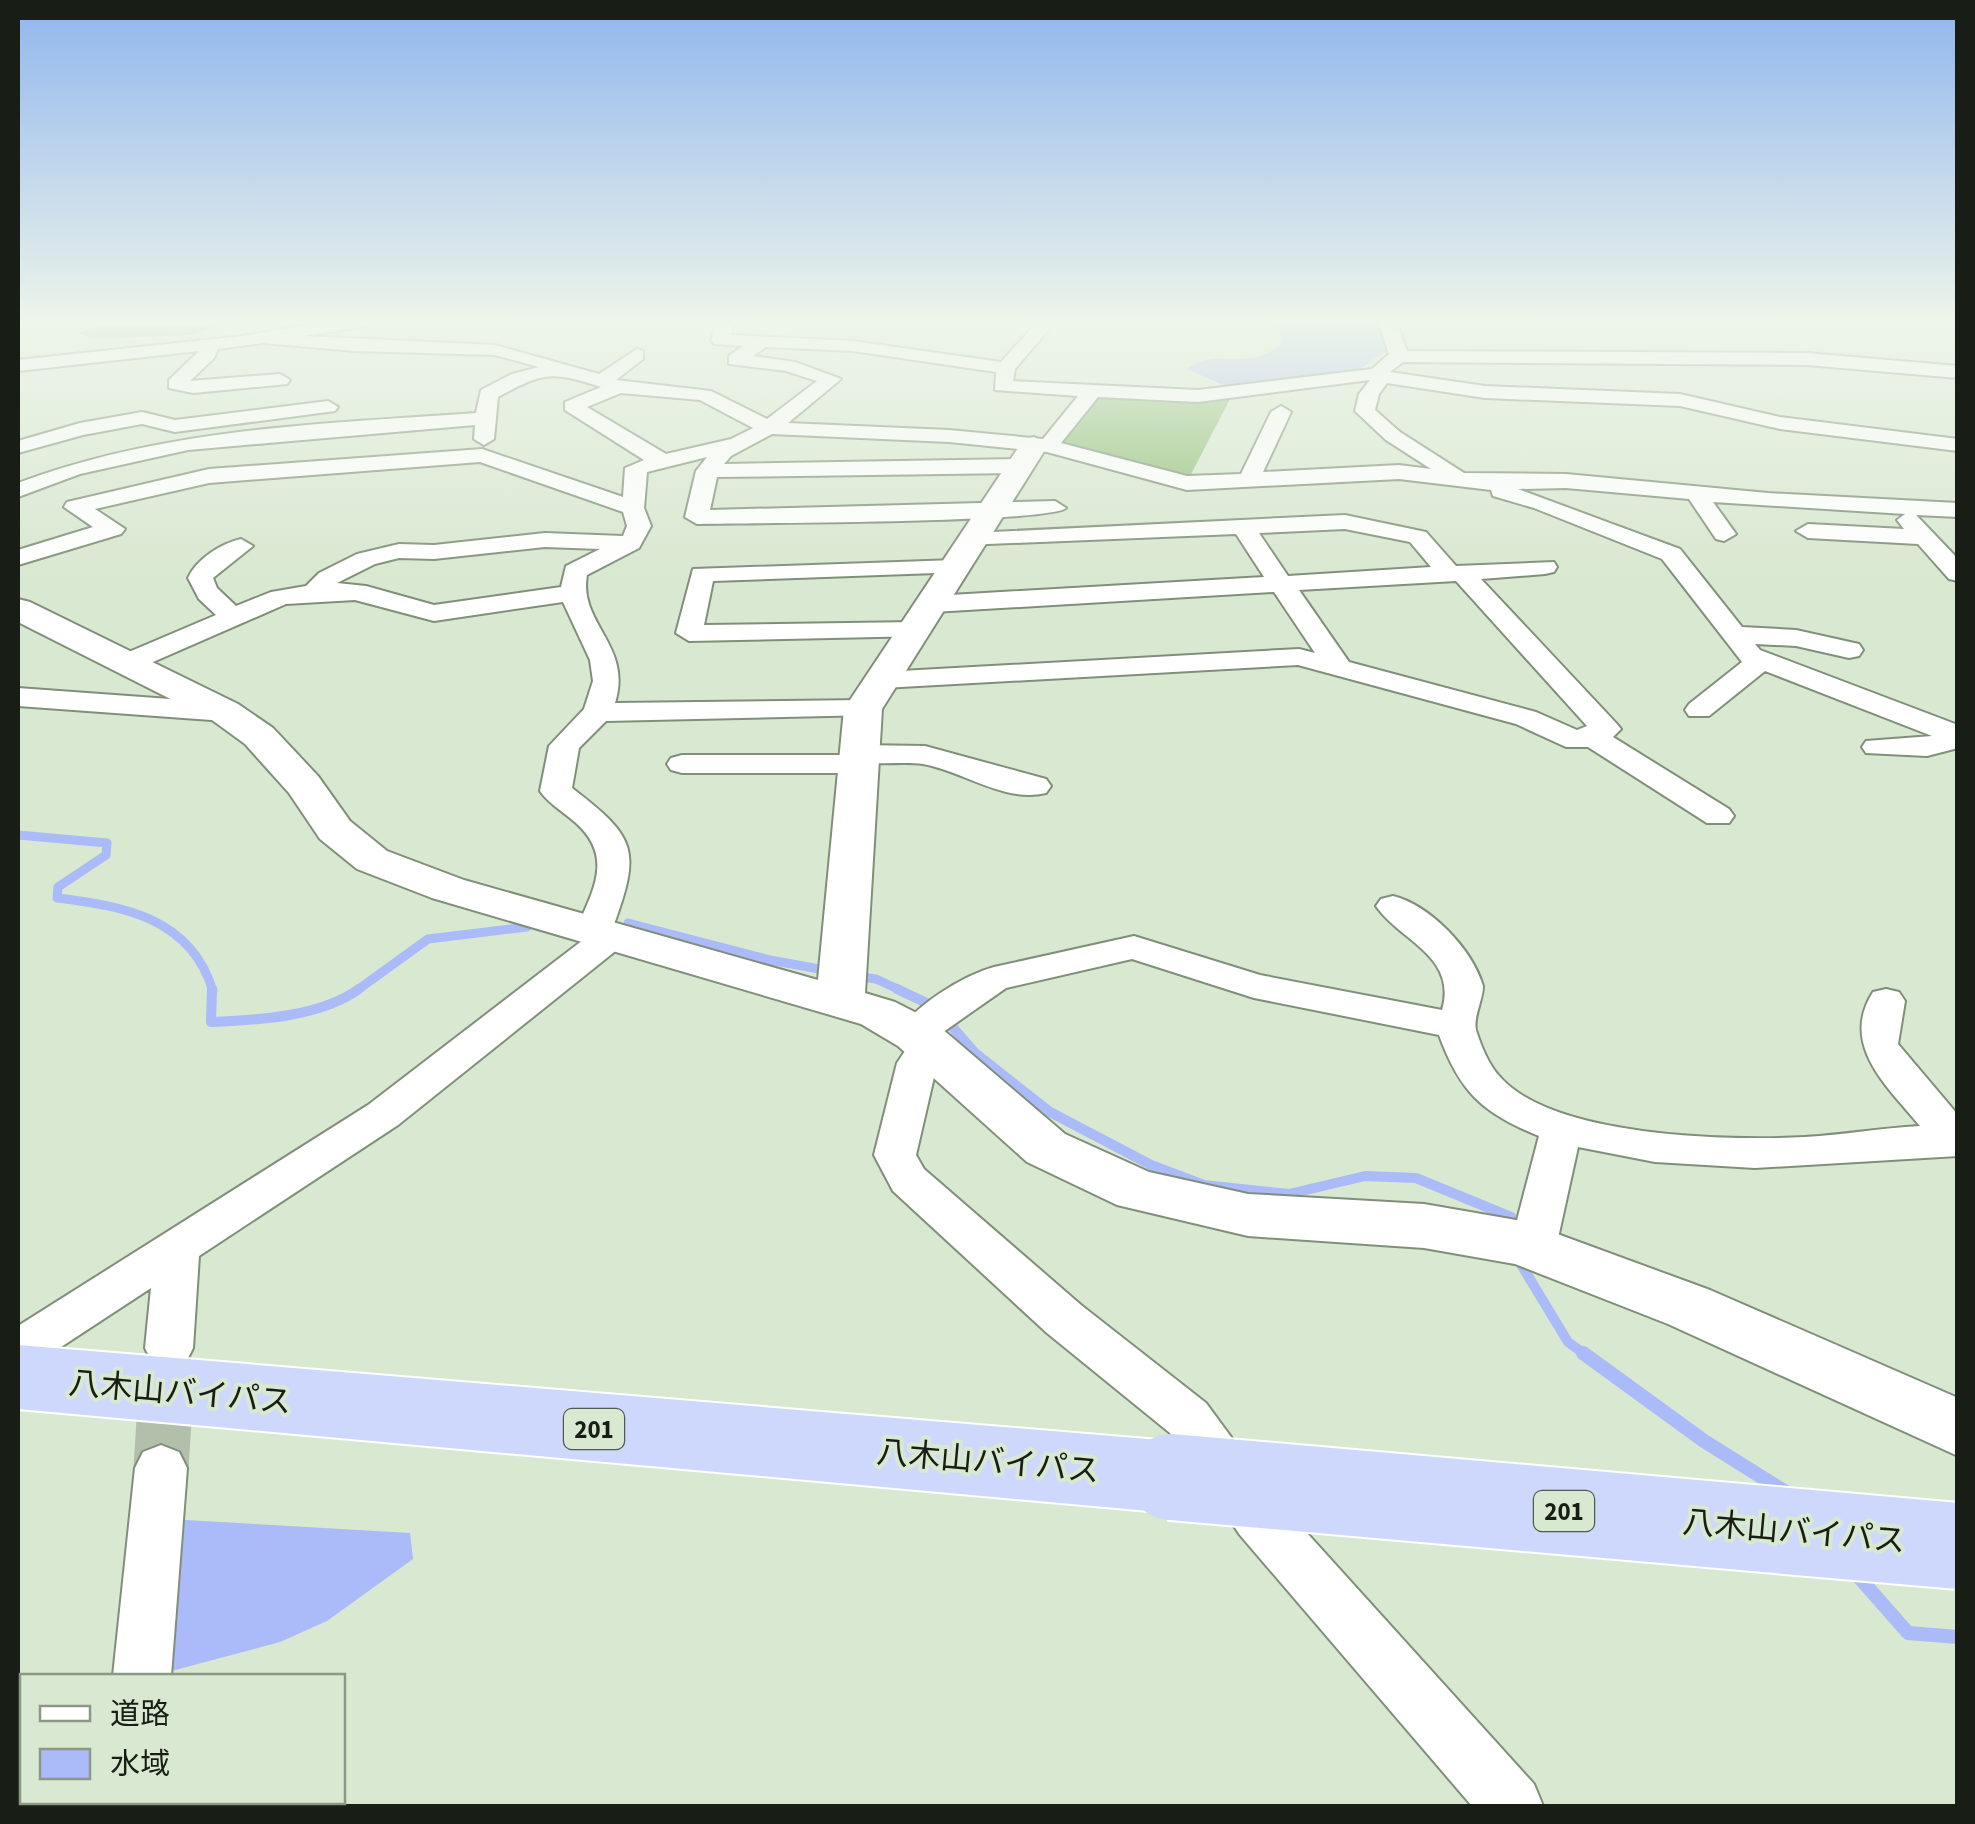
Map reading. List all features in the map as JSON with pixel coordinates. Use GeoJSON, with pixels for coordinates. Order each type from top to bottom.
{"type":"FeatureCollection","features":[{"type":"Feature","properties":{"kind":"highway","name":"八木山バイパス"},"geometry":{"type":"LineString","coordinates":[[18,1377],[1958,1546]]}},
{"type":"Feature","properties":{"kind":"street"},"geometry":{"type":"LineString","coordinates":[[18,447],[80,429],[142,418],[175,426],[343,406]]}},
{"type":"Feature","properties":{"kind":"street"},"geometry":{"type":"LineString","coordinates":[[482,406],[487,418],[482,455]]}},
{"type":"Feature","properties":{"kind":"street"},"geometry":{"type":"LineString","coordinates":[[572,406],[660,460]]}},
{"type":"Feature","properties":{"kind":"street"},"geometry":{"type":"LineString","coordinates":[[726,406],[769,428],[1033,452],[1163,480],[1211,484],[1399,472],[1462,480],[1566,480],[1696,493],[1958,510]]}},
{"type":"Feature","properties":{"kind":"street"},"geometry":{"type":"LineString","coordinates":[[797,406],[769,428],[723,451],[708,471],[697,517],[1055,508]]}},
{"type":"Feature","properties":{"kind":"street"},"geometry":{"type":"LineString","coordinates":[[842,982],[860,759],[873,695],[1033,452],[1079,406]]}},
{"type":"Feature","properties":{"kind":"street"},"geometry":{"type":"LineString","coordinates":[[1366,406],[1365,411],[1393,436],[1462,480],[1542,503],[1671,554],[1750,656],[1958,737]]}},
{"type":"Feature","properties":{"kind":"street"},"geometry":{"type":"LineString","coordinates":[[1710,406],[1806,426],[1958,445]]}},
{"type":"Feature","properties":{"kind":"street"},"geometry":{"type":"LineString","coordinates":[[1806,426],[1802,415],[1812,406]]}},
{"type":"Feature","properties":{"kind":"street"},"geometry":{"type":"LineString","coordinates":[[1248,481],[1280,412]]}},
{"type":"Feature","properties":{"kind":"street"},"geometry":{"type":"LineString","coordinates":[[48,416],[80,429]]}},
{"type":"Feature","properties":{"kind":"street"},"geometry":{"type":"LineString","coordinates":[[24,487],[87,463],[165,445],[487,418]]}},
{"type":"Feature","properties":{"kind":"street"},"geometry":{"type":"LineString","coordinates":[[230,474],[253,438]]}},
{"type":"Feature","properties":{"kind":"street"},"geometry":{"type":"LineString","coordinates":[[18,1350],[383,1115],[602,935],[617,870],[616,846],[556,791],[564,746],[598,712],[608,674],[574,593],[575,571],[631,544],[639,526],[633,508],[636,468],[736,444]]}},
{"type":"Feature","properties":{"kind":"street"},"geometry":{"type":"LineString","coordinates":[[708,471],[1033,452]]}},
{"type":"Feature","properties":{"kind":"street"},"geometry":{"type":"LineString","coordinates":[[74,506],[189,479],[482,455],[633,508]]}},
{"type":"Feature","properties":{"kind":"street"},"geometry":{"type":"LineString","coordinates":[[18,558],[113,529],[74,506],[24,487]]}},
{"type":"Feature","properties":{"kind":"street"},"geometry":{"type":"LineString","coordinates":[[1696,493],[1724,534]]}},
{"type":"Feature","properties":{"kind":"street"},"geometry":{"type":"LineString","coordinates":[[1898,508],[1958,574]]}},
{"type":"Feature","properties":{"kind":"street"},"geometry":{"type":"LineString","coordinates":[[598,712],[873,695],[1276,656],[1337,665],[1526,718],[1577,741],[1606,729],[1418,537],[1346,522],[972,540]]}},
{"type":"Feature","properties":{"kind":"street"},"geometry":{"type":"LineString","coordinates":[[1244,529],[1337,665]]}},
{"type":"Feature","properties":{"kind":"street"},"geometry":{"type":"LineString","coordinates":[[1808,531],[1924,536]]}},
{"type":"Feature","properties":{"kind":"street"},"geometry":{"type":"LineString","coordinates":[[314,592],[328,578],[366,559],[398,551],[434,552],[545,540],[631,544]]}},
{"type":"Feature","properties":{"kind":"street"},"geometry":{"type":"LineString","coordinates":[[233,618],[199,586],[198,578],[212,562],[240,546]]}},
{"type":"Feature","properties":{"kind":"street"},"geometry":{"type":"LineString","coordinates":[[955,567],[702,574],[689,633],[1545,567]]}},
{"type":"Feature","properties":{"kind":"street"},"geometry":{"type":"LineString","coordinates":[[127,664],[280,597],[359,592],[422,613],[574,593]]}},
{"type":"Feature","properties":{"kind":"street"},"geometry":{"type":"LineString","coordinates":[[18,609],[225,712],[259,736],[304,786],[335,830],[372,860],[448,890],[602,935],[842,982],[878,1013],[932,1026],[1046,1148],[1138,1190],[1248,1214],[1424,1226],[1533,1248],[1689,1306],[1958,1428]]}},
{"type":"Feature","properties":{"kind":"street"},"geometry":{"type":"LineString","coordinates":[[1732,635],[1796,638],[1848,650]]}},
{"type":"Feature","properties":{"kind":"street"},"geometry":{"type":"LineString","coordinates":[[1699,710],[1761,661]]}},
{"type":"Feature","properties":{"kind":"street"},"geometry":{"type":"LineString","coordinates":[[18,697],[225,712]]}},
{"type":"Feature","properties":{"kind":"street"},"geometry":{"type":"LineString","coordinates":[[1592,737],[1718,816]]}},
{"type":"Feature","properties":{"kind":"street"},"geometry":{"type":"LineString","coordinates":[[1878,747],[1927,747],[1958,737]]}},
{"type":"Feature","properties":{"kind":"street"},"geometry":{"type":"LineString","coordinates":[[682,764],[925,754],[1016,784],[1035,786]]}},
{"type":"Feature","properties":{"kind":"street"},"geometry":{"type":"LineString","coordinates":[[1393,906],[1434,942],[1463,980],[1464,1001],[1455,1025],[1472,1066],[1487,1089],[1506,1105],[1561,1130],[1717,1151],[1832,1151],[1957,1141]]}},
{"type":"Feature","properties":{"kind":"street"},"geometry":{"type":"LineString","coordinates":[[1455,1025],[1254,986],[1134,947],[994,979],[932,1026],[917,1063],[896,1156],[908,1180],[1064,1319],[1188,1418],[1259,1518],[1512,1806]]}},
{"type":"Feature","properties":{"kind":"street"},"geometry":{"type":"LineString","coordinates":[[1886,1002],[1879,1044],[1890,1064],[1957,1141]]}},
{"type":"Feature","properties":{"kind":"street"},"geometry":{"type":"LineString","coordinates":[[1533,1248],[1561,1130]]}},
{"type":"Feature","properties":{"kind":"street"},"geometry":{"type":"LineString","coordinates":[[169,1348],[177,1246]]}},
{"type":"Feature","properties":{"kind":"street"},"geometry":{"type":"LineString","coordinates":[[142,1674],[161,1468]]}},
{"type":"Feature","properties":{"kind":"green space"},"geometry":{"type":"Polygon","coordinates":[[[1087,406],[1226,406],[1187,482],[1056,444],[1087,406]]]}},
{"type":"Feature","properties":{"kind":"water"},"geometry":{"type":"Polygon","coordinates":[[[168,1519],[410,1533],[413,1559],[327,1621],[280,1642],[164,1673],[168,1519]]]}},
{"type":"Feature","properties":{"kind":"waterway"},"geometry":{"type":"LineString","coordinates":[[18,835],[107,843],[106,855],[58,887],[57,898],[107,906],[152,920],[189,947],[203,966],[213,991]]}},
{"type":"Feature","properties":{"kind":"waterway"},"geometry":{"type":"LineString","coordinates":[[628,923],[770,960],[830,971]]}},
{"type":"Feature","properties":{"kind":"waterway"},"geometry":{"type":"LineString","coordinates":[[358,990],[428,939],[527,927]]}},
{"type":"Feature","properties":{"kind":"waterway"},"geometry":{"type":"LineString","coordinates":[[855,976],[876,979],[902,991]]}},
{"type":"Feature","properties":{"kind":"waterway"},"geometry":{"type":"LineString","coordinates":[[212,989],[211,1022],[307,1011],[358,990]]}},
{"type":"Feature","properties":{"kind":"waterway"},"geometry":{"type":"LineString","coordinates":[[897,989],[935,1007],[975,1053],[1050,1112],[1151,1165],[1204,1185],[1289,1194],[1365,1176],[1416,1178],[1511,1217]]}},
{"type":"Feature","properties":{"kind":"waterway"},"geometry":{"type":"LineString","coordinates":[[1519,1261],[1568,1342],[1586,1355]]}},
{"type":"Feature","properties":{"kind":"waterway"},"geometry":{"type":"LineString","coordinates":[[1583,1353],[1704,1441],[1789,1494]]}},
{"type":"Feature","properties":{"kind":"waterway"},"geometry":{"type":"LineString","coordinates":[[1857,1575],[1908,1633],[1958,1637]]}},
{"type":"Feature","properties":{"kind":"tunnel"},"geometry":{"type":"LineString","coordinates":[[161,1468],[167,1373]]}}]}
